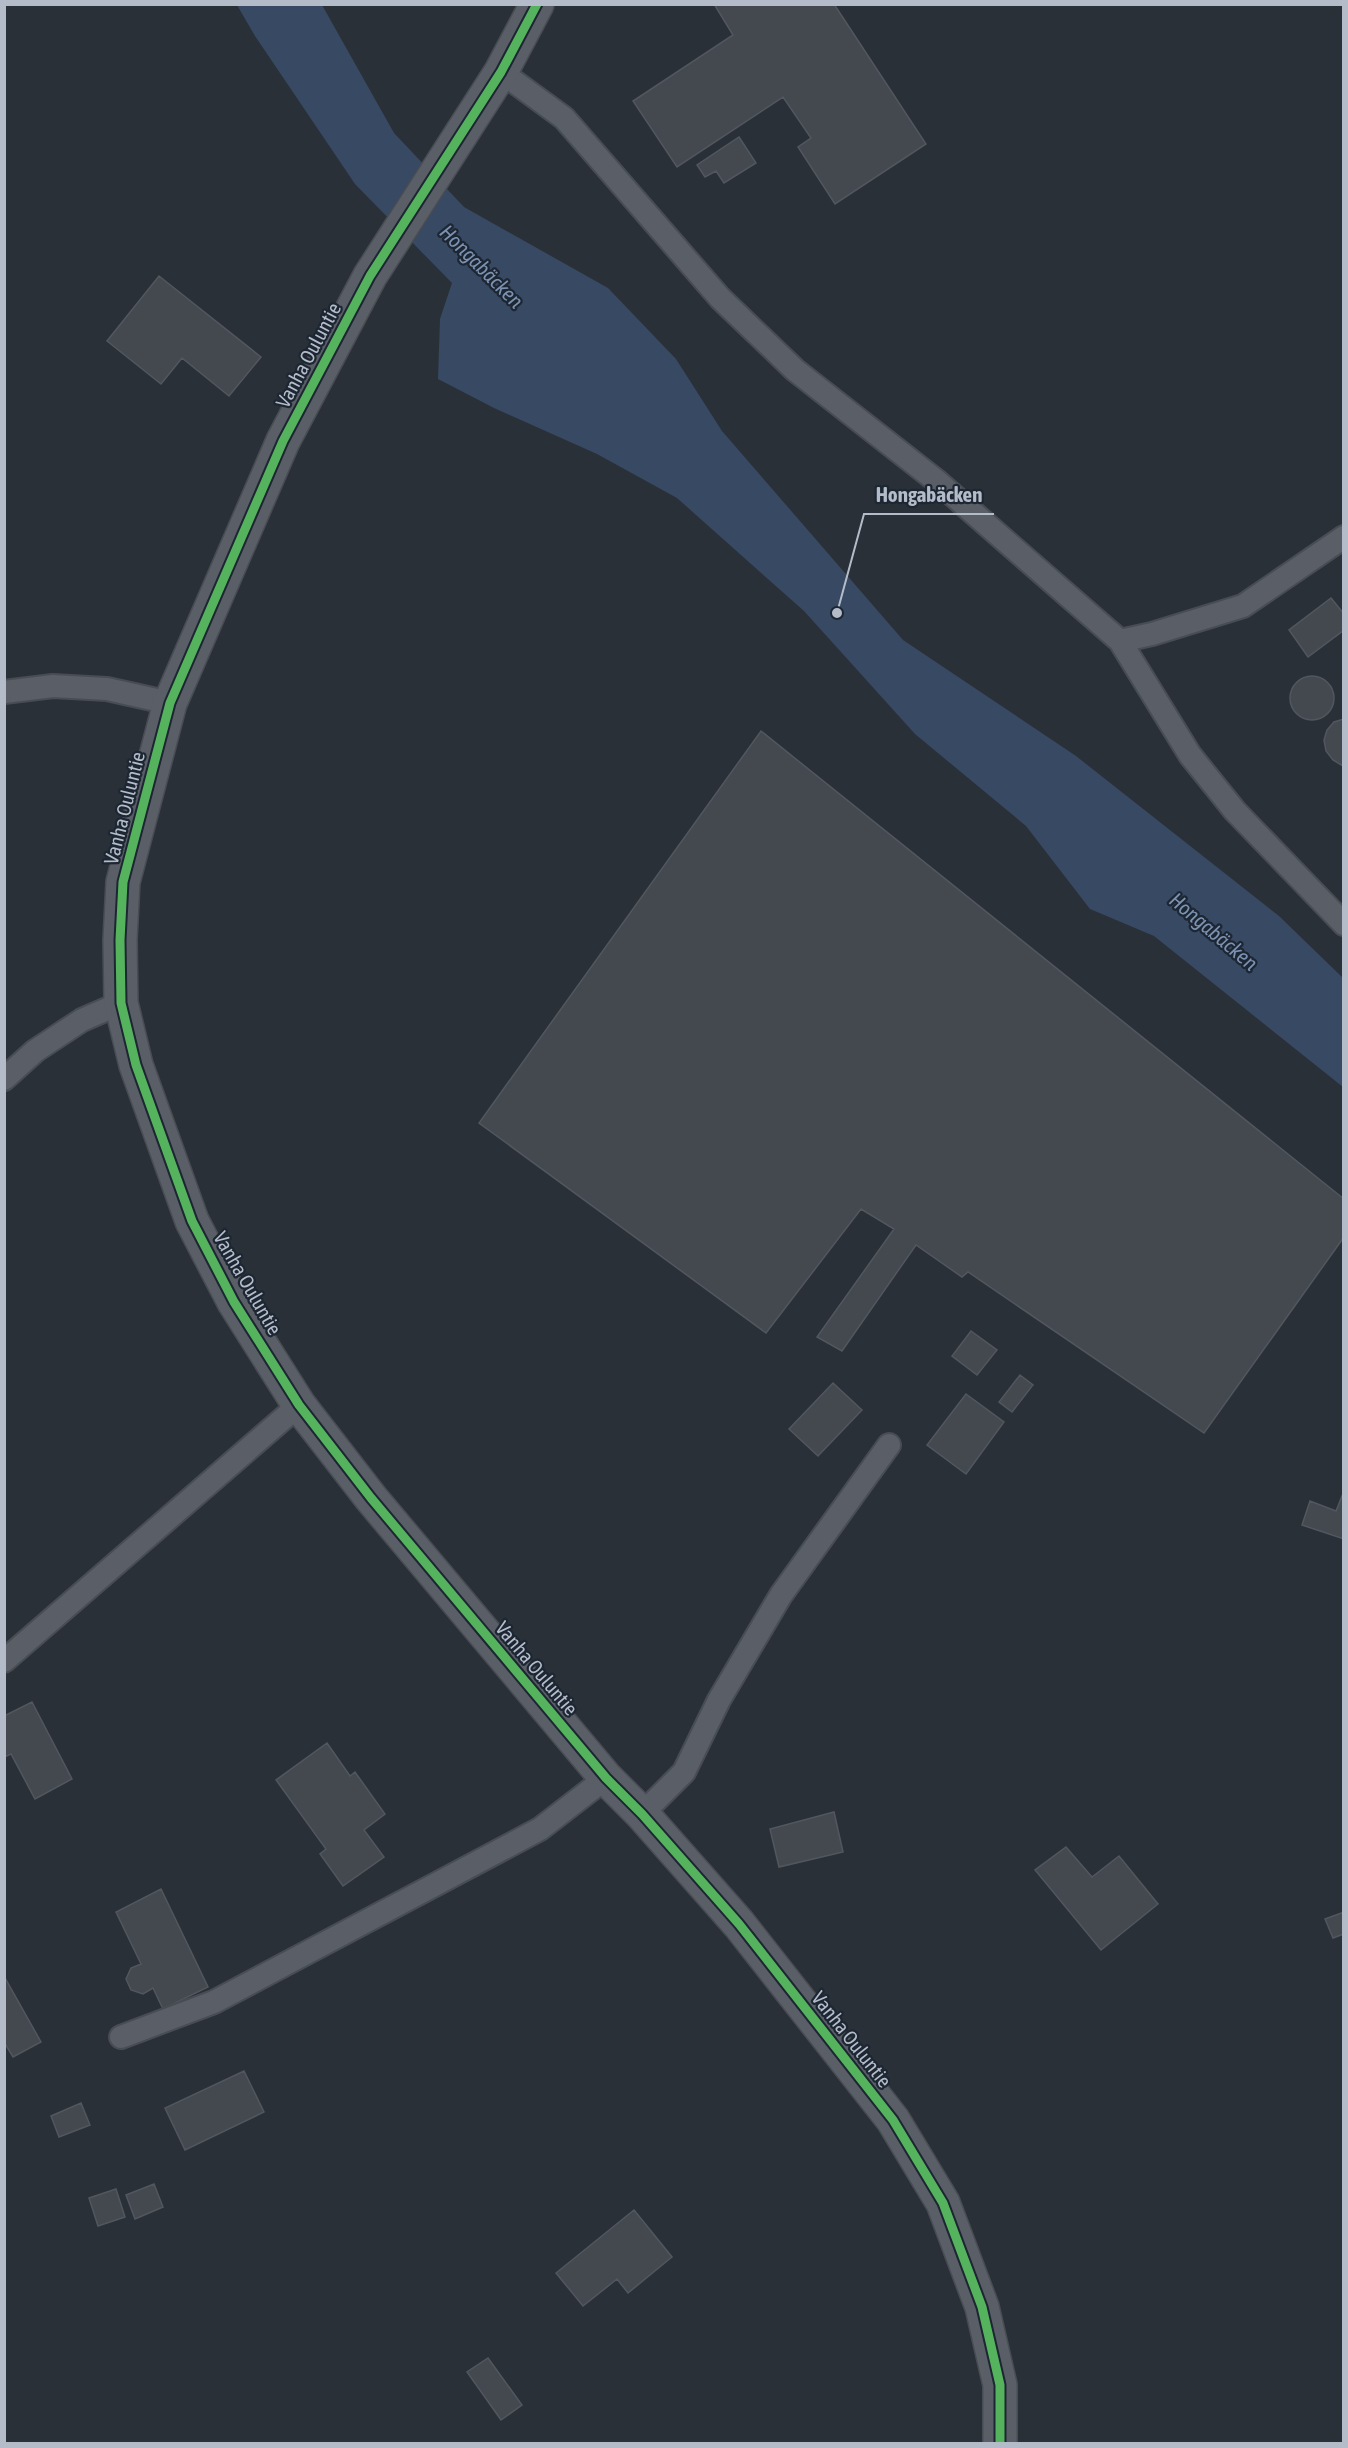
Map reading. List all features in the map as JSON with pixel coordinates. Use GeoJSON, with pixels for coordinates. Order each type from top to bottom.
{"type":"FeatureCollection","features":[{"type":"Feature","properties":{"kind":"street","name":"Vanha Ouluntie"},"geometry":{"type":"LineString","coordinates":[[537,4],[501,72],[370,276],[283,441],[170,703],[123,882],[120,940],[121,1003],[136,1065],[192,1221],[234,1302],[299,1405],[371,1498],[606,1778],[642,1814],[739,1924],[893,2120],[943,2203],[982,2307],[1000,2385],[1000,2444]]}},
{"type":"Feature","properties":{"kind":"lane"},"geometry":{"type":"LineString","coordinates":[[501,72],[564,118],[720,298],[795,370],[938,482],[1120,641],[1190,755],[1234,811],[1344,924]]}},
{"type":"Feature","properties":{"kind":"lane"},"geometry":{"type":"LineString","coordinates":[[1120,641],[1152,634],[1243,606],[1344,537]]}},
{"type":"Feature","properties":{"kind":"lane"},"geometry":{"type":"LineString","coordinates":[[4,692],[53,686],[107,689],[170,703]]}},
{"type":"Feature","properties":{"kind":"lane"},"geometry":{"type":"LineString","coordinates":[[4,1079],[35,1051],[82,1020],[121,1003]]}},
{"type":"Feature","properties":{"kind":"lane"},"geometry":{"type":"LineString","coordinates":[[4,1661],[299,1405]]}},
{"type":"Feature","properties":{"kind":"lane"},"geometry":{"type":"LineString","coordinates":[[642,1814],[684,1772],[719,1700],[780,1595],[889,1445]]}},
{"type":"Feature","properties":{"kind":"lane"},"geometry":{"type":"LineString","coordinates":[[122,2037],[214,2002],[540,1829],[606,1778]]}},
{"type":"Feature","properties":{"kind":"water"},"geometry":{"type":"Polygon","coordinates":[[[237,5],[322,5],[394,133],[464,207],[608,288],[676,359],[722,431],[903,640],[1076,756],[1279,916],[1343,978],[1343,1087],[1154,936],[1090,909],[1026,826],[915,734],[804,611],[677,498],[597,454],[494,408],[438,379],[440,319],[452,283],[355,184],[255,36],[237,5]]]}},
{"type":"Feature","properties":{"kind":"building"},"geometry":{"type":"Polygon","coordinates":[[[714,4],[834,4],[926,144],[835,204],[798,147],[811,138],[783,97],[677,167],[633,101],[733,35],[714,4]]]}},
{"type":"Feature","properties":{"kind":"building"},"geometry":{"type":"Polygon","coordinates":[[[739,137],[756,163],[724,183],[716,171],[705,177],[697,165],[739,137]]]}},
{"type":"Feature","properties":{"kind":"building"},"geometry":{"type":"Polygon","coordinates":[[[159,276],[261,357],[229,396],[182,358],[161,384],[107,341],[159,276]]]}},
{"type":"Feature","properties":{"kind":"building"},"geometry":{"type":"Polygon","coordinates":[[[1331,598],[1344,614],[1344,630],[1308,657],[1289,630],[1331,598]]]}},
{"type":"Feature","properties":{"kind":"building"},"geometry":{"type":"Polygon","coordinates":[[[1312,676],[1327,683],[1334,698],[1327,713],[1312,720],[1297,713],[1290,698],[1297,683],[1312,676]]]}},
{"type":"Feature","properties":{"kind":"building"},"geometry":{"type":"Polygon","coordinates":[[[1344,719],[1343,766],[1333,760],[1326,751],[1324,740],[1327,730],[1334,722],[1344,719]]]}},
{"type":"Feature","properties":{"kind":"building"},"geometry":{"type":"Polygon","coordinates":[[[761,731],[1344,1199],[1344,1237],[1204,1433],[968,1272],[962,1277],[916,1245],[842,1351],[817,1337],[894,1229],[861,1209],[766,1333],[479,1123],[761,731]]]}},
{"type":"Feature","properties":{"kind":"building"},"geometry":{"type":"Polygon","coordinates":[[[971,1331],[997,1350],[977,1375],[952,1356],[971,1331]]]}},
{"type":"Feature","properties":{"kind":"building"},"geometry":{"type":"Polygon","coordinates":[[[1020,1375],[1033,1385],[1012,1412],[999,1402],[1020,1375]]]}},
{"type":"Feature","properties":{"kind":"building"},"geometry":{"type":"Polygon","coordinates":[[[833,1383],[862,1410],[818,1456],[789,1429],[833,1383]]]}},
{"type":"Feature","properties":{"kind":"building"},"geometry":{"type":"Polygon","coordinates":[[[966,1394],[1004,1422],[966,1474],[927,1445],[966,1394]]]}},
{"type":"Feature","properties":{"kind":"building"},"geometry":{"type":"Polygon","coordinates":[[[1344,1491],[1344,1539],[1302,1525],[1310,1501],[1336,1511],[1344,1491]]]}},
{"type":"Feature","properties":{"kind":"building"},"geometry":{"type":"Polygon","coordinates":[[[32,1702],[72,1779],[35,1799],[11,1754],[4,1757],[4,1716],[32,1702]]]}},
{"type":"Feature","properties":{"kind":"building"},"geometry":{"type":"Polygon","coordinates":[[[327,1743],[350,1776],[355,1772],[385,1814],[364,1830],[384,1857],[343,1886],[320,1854],[326,1849],[276,1780],[327,1743]]]}},
{"type":"Feature","properties":{"kind":"building"},"geometry":{"type":"Polygon","coordinates":[[[834,1812],[843,1852],[779,1867],[770,1829],[834,1812]]]}},
{"type":"Feature","properties":{"kind":"building"},"geometry":{"type":"Polygon","coordinates":[[[1066,1847],[1092,1877],[1119,1856],[1158,1904],[1101,1950],[1035,1870],[1066,1847]]]}},
{"type":"Feature","properties":{"kind":"building"},"geometry":{"type":"Polygon","coordinates":[[[161,1889],[208,1987],[163,2009],[153,1988],[143,1994],[131,1990],[126,1979],[131,1968],[141,1964],[116,1912],[161,1889]]]}},
{"type":"Feature","properties":{"kind":"building"},"geometry":{"type":"Polygon","coordinates":[[[1344,1912],[1344,1934],[1333,1938],[1325,1919],[1344,1912]]]}},
{"type":"Feature","properties":{"kind":"building"},"geometry":{"type":"Polygon","coordinates":[[[4,1976],[41,2042],[13,2057],[4,2042],[4,1976]]]}},
{"type":"Feature","properties":{"kind":"building"},"geometry":{"type":"Polygon","coordinates":[[[244,2071],[264,2112],[185,2150],[165,2108],[244,2071]]]}},
{"type":"Feature","properties":{"kind":"building"},"geometry":{"type":"Polygon","coordinates":[[[81,2103],[90,2125],[59,2137],[51,2116],[81,2103]]]}},
{"type":"Feature","properties":{"kind":"building"},"geometry":{"type":"Polygon","coordinates":[[[154,2184],[163,2207],[135,2219],[126,2195],[154,2184]]]}},
{"type":"Feature","properties":{"kind":"building"},"geometry":{"type":"Polygon","coordinates":[[[116,2189],[125,2217],[98,2226],[89,2198],[116,2189]]]}},
{"type":"Feature","properties":{"kind":"building"},"geometry":{"type":"Polygon","coordinates":[[[634,2210],[672,2257],[628,2293],[617,2279],[583,2306],[556,2273],[634,2210]]]}},
{"type":"Feature","properties":{"kind":"building"},"geometry":{"type":"Polygon","coordinates":[[[488,2358],[522,2405],[501,2420],[467,2372],[488,2358]]]}},
{"type":"Feature","properties":{"kind":"cycle path"},"geometry":{"type":"LineString","coordinates":[[537,4],[501,72],[370,276],[283,441],[170,703],[123,882],[120,940],[121,1003],[136,1065],[192,1221],[234,1302],[299,1405],[371,1498],[606,1778],[642,1814],[739,1924],[893,2120],[943,2203],[982,2307],[1000,2385],[1000,2444]]}},
{"type":"Feature","properties":{"kind":"place","name":"Hongabäcken"},"geometry":{"type":"Point","coordinates":[837,613]}}]}
